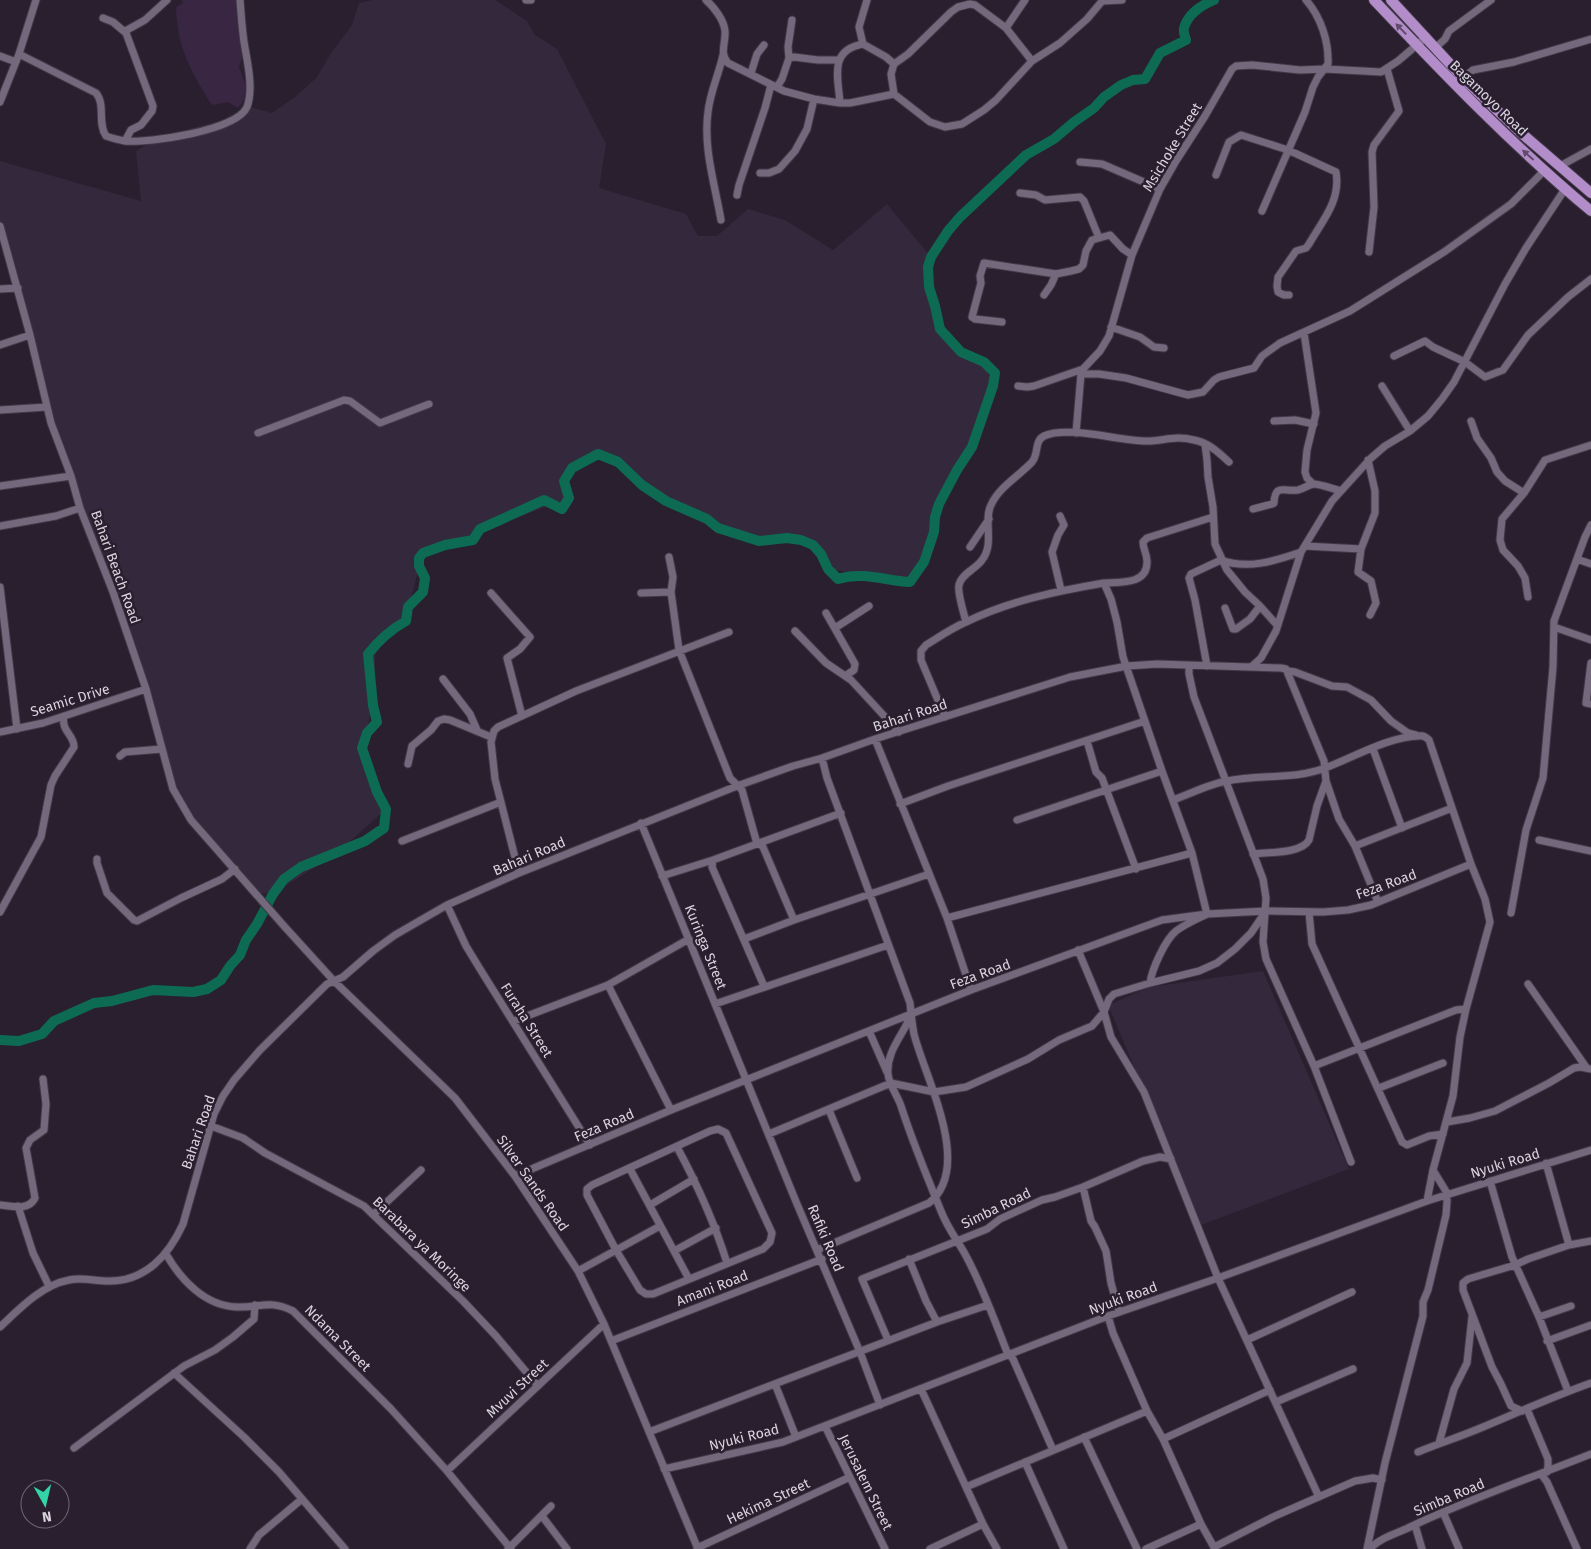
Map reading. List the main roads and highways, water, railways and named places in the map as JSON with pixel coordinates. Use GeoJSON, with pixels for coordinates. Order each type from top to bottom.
{"type":"FeatureCollection","features":[{"type":"Feature","properties":{"kind":"highway","name":"Bagamoyo Road"},"geometry":{"type":"LineString","coordinates":[[1374,0],[1495,124],[1591,211]]}},
{"type":"Feature","properties":{"kind":"highway","name":"Bagamoyo Road"},"geometry":{"type":"LineString","coordinates":[[1391,0],[1463,78],[1520,132],[1591,193]]}},
{"type":"Feature","properties":{"kind":"waterway"},"geometry":{"type":"LineString","coordinates":[[0,1040],[19,1041],[42,1034],[54,1021],[94,1003],[112,1001],[153,990],[193,992],[207,989],[221,980],[240,955],[246,940],[284,879],[301,867],[365,841],[384,828],[386,809],[377,792],[362,748],[367,733],[377,722],[373,705],[368,654],[385,636],[406,621],[408,607],[423,592],[425,578],[419,566],[419,558],[423,553],[445,545],[473,540],[480,529],[544,500],[562,509],[569,498],[564,481],[572,468],[598,454],[618,462],[642,485],[666,501],[707,519],[718,528],[759,541],[787,538],[801,540],[813,545],[821,554],[828,569],[838,579],[865,576],[910,582],[924,562],[934,532],[935,517],[939,504],[972,447],[993,386],[995,373],[984,362],[961,352],[940,329],[929,287],[928,267],[931,257],[960,217],[1026,155],[1054,139],[1121,85],[1133,80],[1145,79],[1160,53],[1186,40],[1184,28],[1192,14],[1200,7],[1214,0]]}}]}
